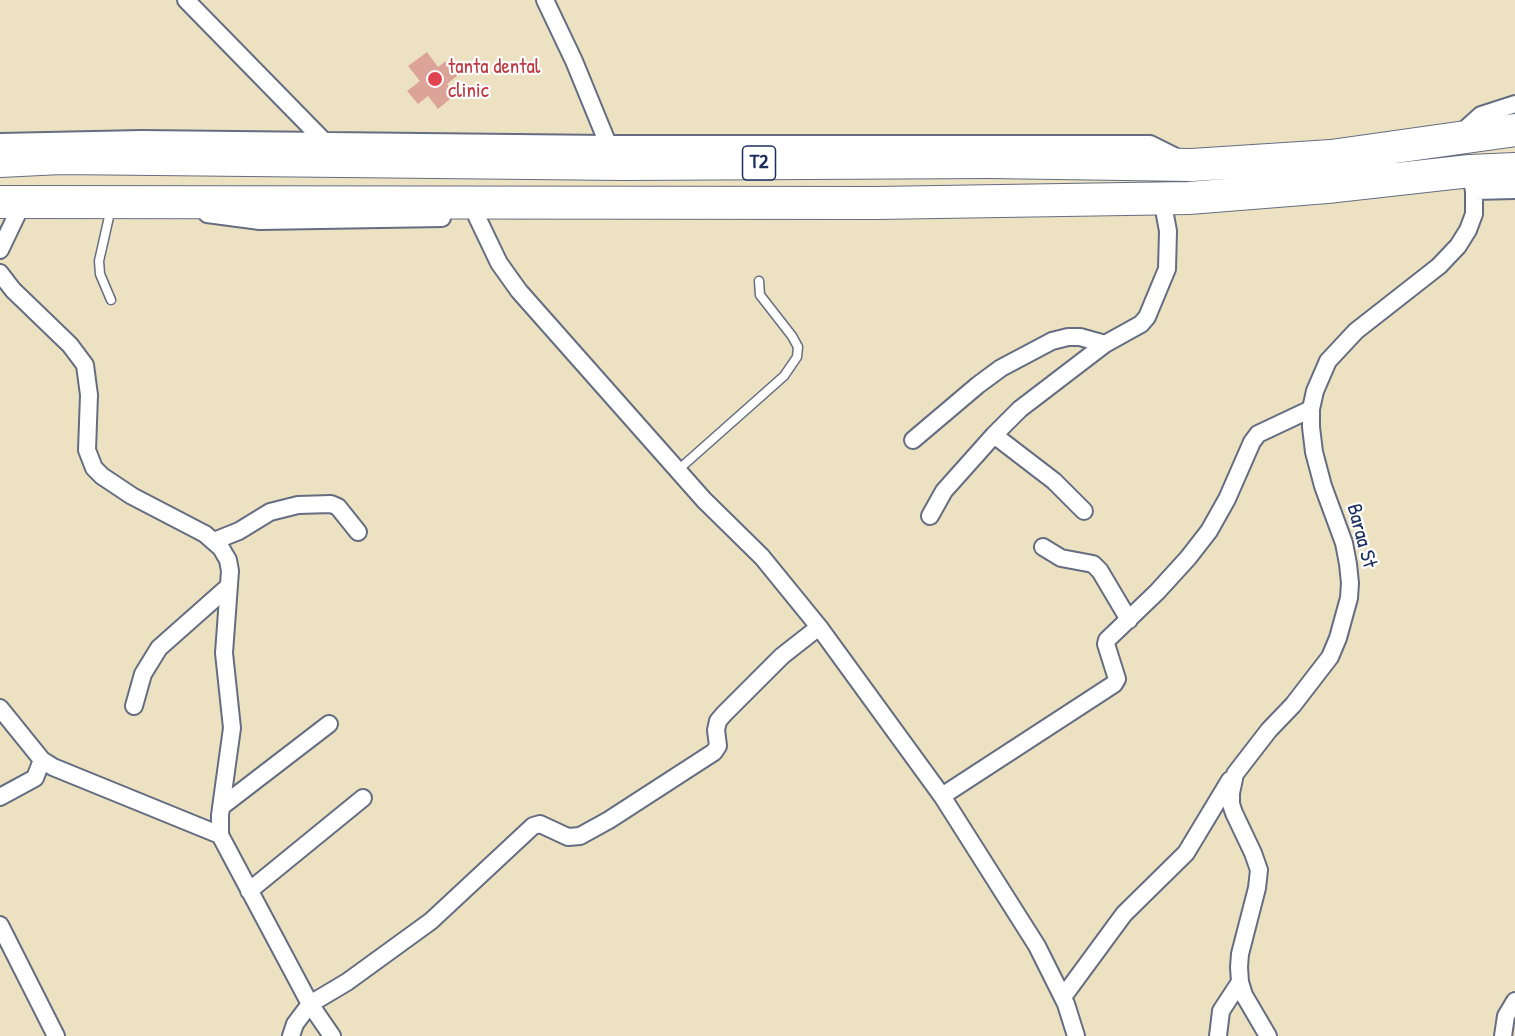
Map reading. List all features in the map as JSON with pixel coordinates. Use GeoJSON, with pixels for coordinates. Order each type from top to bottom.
{"type":"FeatureCollection","features":[{"type":"Feature","properties":{"kind":"highway","name":"T2"},"geometry":{"type":"LineString","coordinates":[[0,161],[61,158],[612,164],[989,162],[1192,165],[1331,156],[1515,130]]}},
{"type":"Feature","properties":{"kind":"highway"},"geometry":{"type":"LineString","coordinates":[[986,201],[989,162]]}},
{"type":"Feature","properties":{"kind":"highway"},"geometry":{"type":"LineString","coordinates":[[876,203],[879,163]]}},
{"type":"Feature","properties":{"kind":"highway","name":"T2"},"geometry":{"type":"LineString","coordinates":[[11,202],[876,203],[1162,199],[1327,187],[1472,181],[1515,169]]}},
{"type":"Feature","properties":{"kind":"street"},"geometry":{"type":"LineString","coordinates":[[186,0],[324,141]]}},
{"type":"Feature","properties":{"kind":"street"},"geometry":{"type":"LineString","coordinates":[[544,0],[574,61],[608,144]]}},
{"type":"Feature","properties":{"kind":"street"},"geometry":{"type":"LineString","coordinates":[[1455,139],[1481,115],[1515,104]]}},
{"type":"Feature","properties":{"kind":"street"},"geometry":{"type":"LineString","coordinates":[[0,142],[141,140],[608,144],[1150,144],[1192,165]]}},
{"type":"Feature","properties":{"kind":"street"},"geometry":{"type":"LineString","coordinates":[[1472,181],[1515,190]]}},
{"type":"Feature","properties":{"kind":"street","name":"Baraa St"},"geometry":{"type":"LineString","coordinates":[[1063,997],[1124,914],[1186,852],[1235,774],[1330,657],[1349,598],[1350,583],[1344,543],[1323,486],[1314,452],[1311,408],[1315,391],[1328,361],[1356,331],[1439,266],[1458,246],[1474,214],[1472,181]]}},
{"type":"Feature","properties":{"kind":"street"},"geometry":{"type":"LineString","coordinates":[[930,516],[944,491],[1020,409],[1105,344],[1141,324],[1147,317],[1167,269],[1168,231],[1162,199]]}},
{"type":"Feature","properties":{"kind":"street"},"geometry":{"type":"LineString","coordinates":[[0,250],[11,202]]}},
{"type":"Feature","properties":{"kind":"street"},"geometry":{"type":"LineString","coordinates":[[166,203],[231,219],[260,221],[477,217],[819,218],[876,203]]}},
{"type":"Feature","properties":{"kind":"street"},"geometry":{"type":"LineString","coordinates":[[477,217],[499,263],[519,291],[704,500],[762,557],[819,627],[942,796],[1036,946],[1063,997],[1076,1036]]}},
{"type":"Feature","properties":{"kind":"street"},"geometry":{"type":"LineString","coordinates":[[0,273],[13,290],[70,345],[85,365],[89,396],[87,450],[94,468],[132,496],[214,541],[228,560],[230,586],[224,653],[232,728],[221,807],[220,835],[310,1004],[332,1036]]}},
{"type":"Feature","properties":{"kind":"street"},"geometry":{"type":"LineString","coordinates":[[913,440],[1001,368],[1052,341],[1080,337],[1105,344]]}},
{"type":"Feature","properties":{"kind":"street"},"geometry":{"type":"LineString","coordinates":[[942,796],[1114,684],[1117,679],[1106,644],[1107,640],[1188,558],[1209,531],[1227,500],[1252,442],[1258,434],[1311,408]]}},
{"type":"Feature","properties":{"kind":"street"},"geometry":{"type":"LineString","coordinates":[[994,435],[1054,481],[1084,511]]}},
{"type":"Feature","properties":{"kind":"street"},"geometry":{"type":"LineString","coordinates":[[214,541],[239,531],[270,512],[298,505],[331,504],[338,507],[358,532]]}},
{"type":"Feature","properties":{"kind":"street"},"geometry":{"type":"LineString","coordinates":[[1043,547],[1061,558],[1093,564],[1100,571],[1129,620]]}},
{"type":"Feature","properties":{"kind":"street"},"geometry":{"type":"LineString","coordinates":[[134,706],[143,674],[159,648],[230,586]]}},
{"type":"Feature","properties":{"kind":"street"},"geometry":{"type":"LineString","coordinates":[[291,1036],[295,1024],[310,1004],[355,977],[431,921],[533,825],[540,824],[568,837],[580,836],[609,820],[714,752],[718,746],[716,730],[718,721],[782,656],[819,627]]}},
{"type":"Feature","properties":{"kind":"street"},"geometry":{"type":"LineString","coordinates":[[0,708],[42,760],[53,767],[220,835]]}},
{"type":"Feature","properties":{"kind":"street"},"geometry":{"type":"LineString","coordinates":[[221,807],[329,724]]}},
{"type":"Feature","properties":{"kind":"street"},"geometry":{"type":"LineString","coordinates":[[0,797],[34,778],[42,760]]}},
{"type":"Feature","properties":{"kind":"street"},"geometry":{"type":"LineString","coordinates":[[1235,774],[1231,804],[1259,870],[1257,888],[1240,954],[1240,982],[1244,995],[1268,1036]]}},
{"type":"Feature","properties":{"kind":"street"},"geometry":{"type":"LineString","coordinates":[[249,891],[363,798]]}},
{"type":"Feature","properties":{"kind":"street"},"geometry":{"type":"LineString","coordinates":[[0,925],[56,1036]]}},
{"type":"Feature","properties":{"kind":"street"},"geometry":{"type":"LineString","coordinates":[[1218,1036],[1221,1011],[1240,982]]}},
{"type":"Feature","properties":{"kind":"street"},"geometry":{"type":"LineString","coordinates":[[1503,1036],[1506,1016],[1515,1001]]}},
{"type":"Feature","properties":{"kind":"lane"},"geometry":{"type":"LineString","coordinates":[[111,300],[100,274],[99,261],[113,203]]}},
{"type":"Feature","properties":{"kind":"lane"},"geometry":{"type":"LineString","coordinates":[[678,470],[784,376],[797,357],[798,347],[792,336],[760,295],[759,281]]}},
{"type":"Feature","properties":{"kind":"building","name":"tanta dental clinic"},"geometry":{"type":"Polygon","coordinates":[[[427,52],[438,67],[446,61],[457,76],[447,84],[455,95],[438,109],[428,96],[418,104],[407,91],[420,81],[408,66],[427,52]]]}},
{"type":"Feature","properties":{"kind":"place","name":"tanta dental clinic"},"geometry":{"type":"Point","coordinates":[435,79]}}]}
